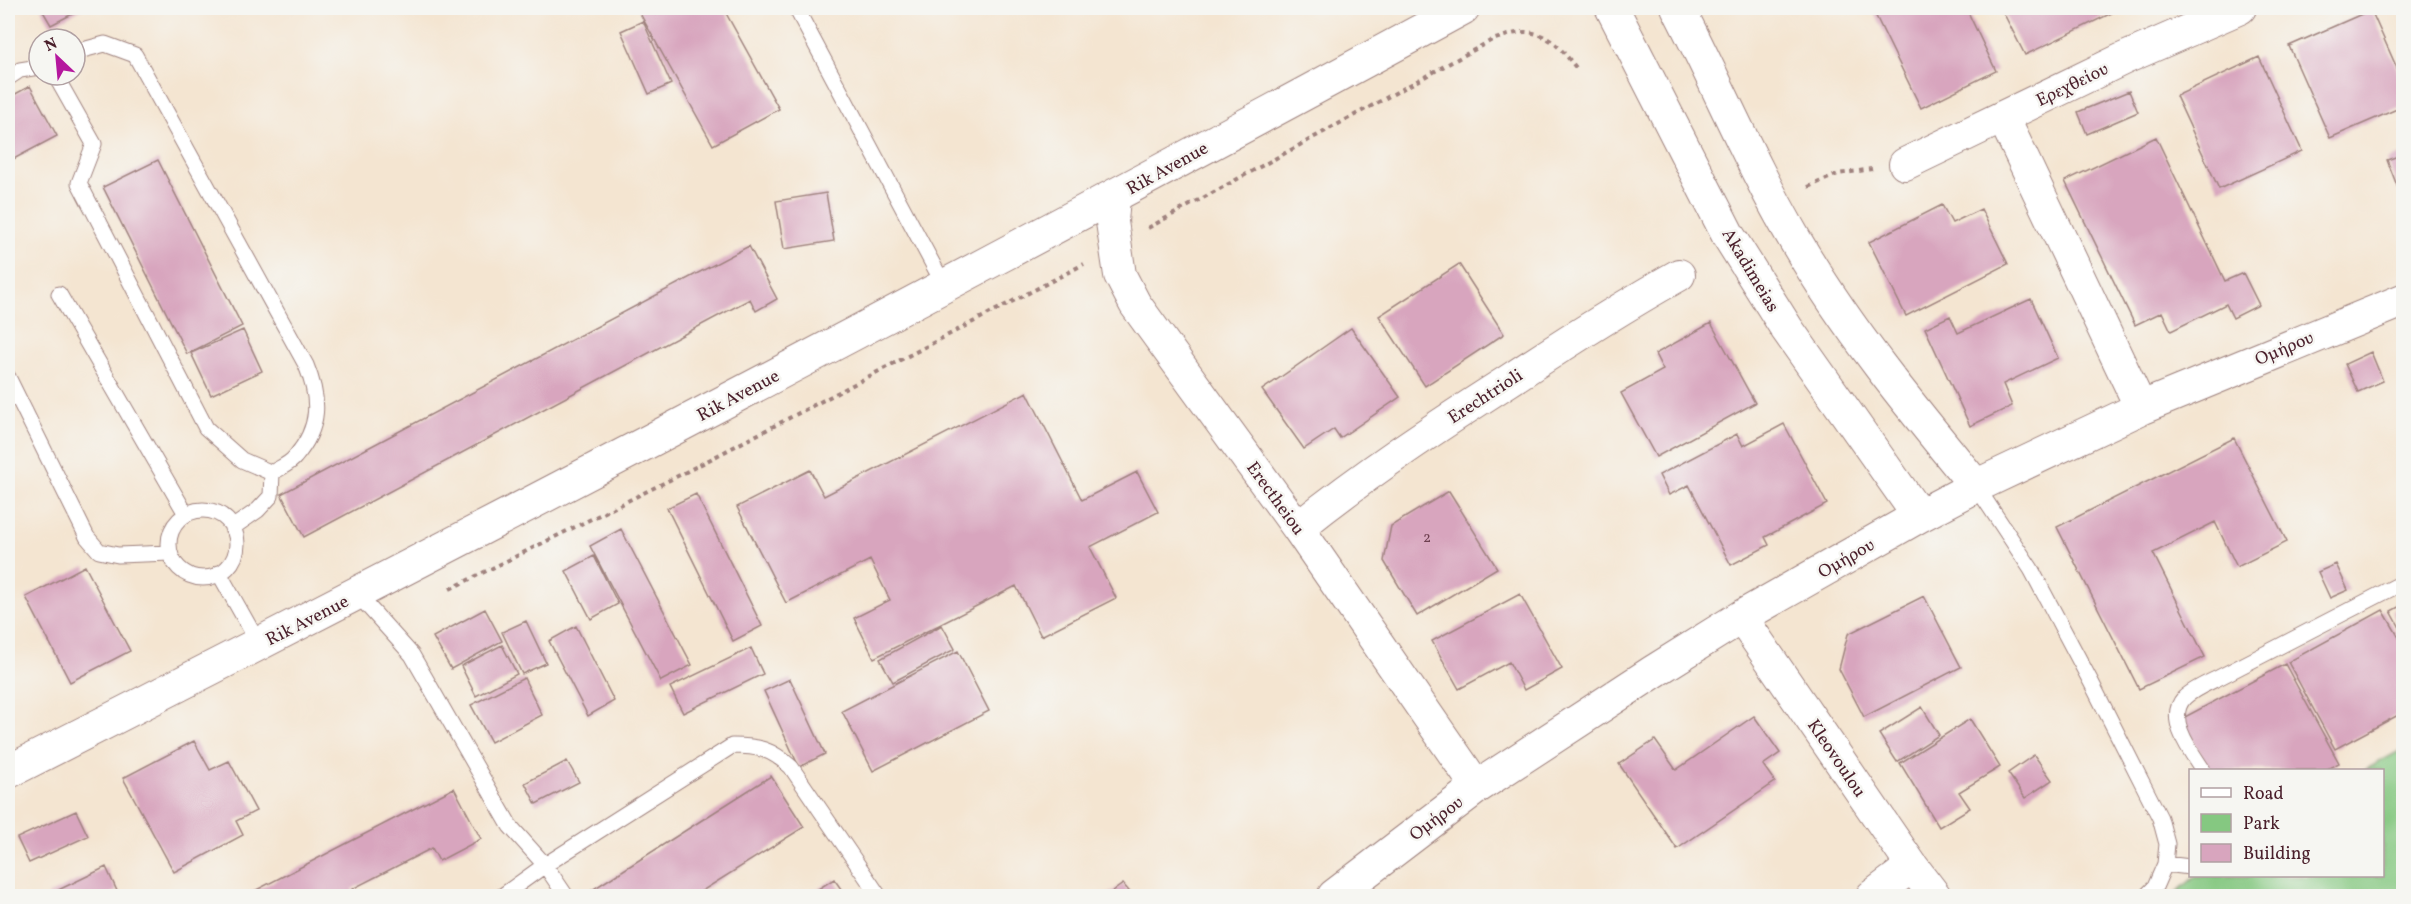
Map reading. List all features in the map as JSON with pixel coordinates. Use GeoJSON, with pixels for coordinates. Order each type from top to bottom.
{"type":"FeatureCollection","features":[{"type":"Feature","properties":{"kind":"street","name":"Rik Avenue"},"geometry":{"type":"LineString","coordinates":[[8,772],[357,594],[945,286],[1463,8]]}},
{"type":"Feature","properties":{"kind":"street","name":"Akadimeias"},"geometry":{"type":"LineString","coordinates":[[1612,8],[1728,235],[1787,329],[1918,516]]}},
{"type":"Feature","properties":{"kind":"street"},"geometry":{"type":"LineString","coordinates":[[1678,8],[1794,239],[1833,301],[1885,374],[1976,486]]}},
{"type":"Feature","properties":{"kind":"street","name":"Ερεχθείου"},"geometry":{"type":"LineString","coordinates":[[1905,164],[2125,58],[2240,8]]}},
{"type":"Feature","properties":{"kind":"street"},"geometry":{"type":"LineString","coordinates":[[2003,117],[2141,408]]}},
{"type":"Feature","properties":{"kind":"street","name":"Erectheiou"},"geometry":{"type":"LineString","coordinates":[[1114,197],[1112,222],[1120,275],[1135,304],[1298,528],[1477,787]]}},
{"type":"Feature","properties":{"kind":"street","name":"Erechtrioli"},"geometry":{"type":"LineString","coordinates":[[1298,528],[1351,486],[1459,412],[1624,306],[1679,275]]}},
{"type":"Feature","properties":{"kind":"street","name":"Ομήρου"},"geometry":{"type":"LineString","coordinates":[[1334,897],[1477,787],[1741,617],[1918,516],[2141,408],[2403,300]]}},
{"type":"Feature","properties":{"kind":"street","name":"Kleovoulou"},"geometry":{"type":"LineString","coordinates":[[1741,617],[1911,866],[1935,897]]}},
{"type":"Feature","properties":{"kind":"street"},"geometry":{"type":"LineString","coordinates":[[1872,897],[1911,866]]}},
{"type":"Feature","properties":{"kind":"lane"},"geometry":{"type":"LineString","coordinates":[[796,8],[945,286]]}},
{"type":"Feature","properties":{"kind":"lane"},"geometry":{"type":"LineString","coordinates":[[87,49],[105,44],[135,55],[306,365],[315,387],[317,411],[310,436],[294,459],[272,473]]}},
{"type":"Feature","properties":{"kind":"lane"},"geometry":{"type":"LineString","coordinates":[[8,78],[20,70],[27,69]]}},
{"type":"Feature","properties":{"kind":"lane"},"geometry":{"type":"LineString","coordinates":[[62,87],[94,144],[79,183],[206,428],[242,460],[272,473]]}},
{"type":"Feature","properties":{"kind":"lane"},"geometry":{"type":"LineString","coordinates":[[59,294],[186,514]]}},
{"type":"Feature","properties":{"kind":"lane"},"geometry":{"type":"LineString","coordinates":[[8,377],[87,537],[99,551],[118,555],[170,553]]}},
{"type":"Feature","properties":{"kind":"lane"},"geometry":{"type":"LineString","coordinates":[[232,528],[258,510],[271,496],[272,473]]}},
{"type":"Feature","properties":{"kind":"lane"},"geometry":{"type":"LineString","coordinates":[[1976,486],[2031,569],[2160,818],[2167,844],[2165,864],[2155,887],[2146,897]]}},
{"type":"Feature","properties":{"kind":"lane"},"geometry":{"type":"LineString","coordinates":[[201,510],[216,513],[228,521],[232,528],[236,550],[230,563],[219,573],[204,578],[190,575],[178,566],[170,553],[171,531],[186,514],[201,510]]}},
{"type":"Feature","properties":{"kind":"lane"},"geometry":{"type":"LineString","coordinates":[[219,573],[259,644]]}},
{"type":"Feature","properties":{"kind":"lane"},"geometry":{"type":"LineString","coordinates":[[2202,769],[2182,736],[2179,709],[2182,700],[2193,691],[2403,582]]}},
{"type":"Feature","properties":{"kind":"lane"},"geometry":{"type":"LineString","coordinates":[[357,594],[412,655],[510,826],[545,865],[566,897]]}},
{"type":"Feature","properties":{"kind":"lane"},"geometry":{"type":"LineString","coordinates":[[502,897],[545,865],[732,746],[754,746],[775,753],[791,767],[879,897]]}},
{"type":"Feature","properties":{"kind":"lane"},"geometry":{"type":"LineString","coordinates":[[2165,864],[2189,867]]}},
{"type":"Feature","properties":{"kind":"path"},"geometry":{"type":"LineString","coordinates":[[446,591],[692,469],[1071,272],[1492,40],[1524,32],[1542,36],[1558,45],[1577,69]]}},
{"type":"Feature","properties":{"kind":"path"},"geometry":{"type":"LineString","coordinates":[[1775,202],[1838,174],[1905,164]]}},
{"type":"Feature","properties":{"kind":"green space"},"geometry":{"type":"Polygon","coordinates":[[[2403,749],[2403,896],[2172,896],[2195,877],[2384,877],[2384,769],[2367,769],[2403,749]]]}},
{"type":"Feature","properties":{"kind":"building"},"geometry":{"type":"Polygon","coordinates":[[[41,8],[84,8],[51,25],[41,8]]]}},
{"type":"Feature","properties":{"kind":"building"},"geometry":{"type":"Polygon","coordinates":[[[637,8],[723,8],[779,109],[713,145],[637,8]]]}},
{"type":"Feature","properties":{"kind":"building"},"geometry":{"type":"Polygon","coordinates":[[[1872,8],[1966,8],[1996,71],[1921,108],[1872,8]]]}},
{"type":"Feature","properties":{"kind":"building"},"geometry":{"type":"Polygon","coordinates":[[[2001,8],[2114,8],[2116,11],[2025,55],[2001,8]]]}},
{"type":"Feature","properties":{"kind":"building"},"geometry":{"type":"Polygon","coordinates":[[[2371,10],[2404,84],[2404,106],[2330,138],[2289,46],[2371,10]]]}},
{"type":"Feature","properties":{"kind":"building"},"geometry":{"type":"Polygon","coordinates":[[[643,21],[671,84],[649,94],[621,31],[643,21]]]}},
{"type":"Feature","properties":{"kind":"building"},"geometry":{"type":"Polygon","coordinates":[[[2259,57],[2302,151],[2219,189],[2176,96],[2259,57]]]}},
{"type":"Feature","properties":{"kind":"building"},"geometry":{"type":"Polygon","coordinates":[[[31,87],[57,136],[8,162],[8,98],[31,87]]]}},
{"type":"Feature","properties":{"kind":"building"},"geometry":{"type":"Polygon","coordinates":[[[2129,91],[2138,112],[2087,134],[2078,112],[2129,91]]]}},
{"type":"Feature","properties":{"kind":"building"},"geometry":{"type":"Polygon","coordinates":[[[2156,137],[2225,281],[2243,273],[2259,305],[2233,318],[2226,304],[2171,331],[2162,312],[2135,325],[2065,181],[2156,137]]]}},
{"type":"Feature","properties":{"kind":"building"},"geometry":{"type":"Polygon","coordinates":[[[2404,154],[2404,201],[2403,201],[2387,160],[2404,154]]]}},
{"type":"Feature","properties":{"kind":"building"},"geometry":{"type":"Polygon","coordinates":[[[158,160],[242,326],[187,354],[103,187],[158,160]]]}},
{"type":"Feature","properties":{"kind":"building"},"geometry":{"type":"Polygon","coordinates":[[[826,193],[834,241],[784,249],[776,201],[826,193]]]}},
{"type":"Feature","properties":{"kind":"building"},"geometry":{"type":"Polygon","coordinates":[[[1942,205],[1952,223],[1981,209],[2008,264],[1906,316],[1869,242],[1942,205]]]}},
{"type":"Feature","properties":{"kind":"building"},"geometry":{"type":"Polygon","coordinates":[[[749,246],[777,299],[756,311],[750,299],[304,537],[281,494],[749,246]]]}},
{"type":"Feature","properties":{"kind":"building"},"geometry":{"type":"Polygon","coordinates":[[[1459,264],[1504,334],[1425,386],[1379,316],[1459,264]]]}},
{"type":"Feature","properties":{"kind":"building"},"geometry":{"type":"Polygon","coordinates":[[[2031,299],[2058,358],[2003,384],[2012,406],[1970,426],[1925,328],[1950,316],[1958,333],[2031,299]]]}},
{"type":"Feature","properties":{"kind":"building"},"geometry":{"type":"Polygon","coordinates":[[[1711,323],[1755,403],[1656,457],[1621,393],[1663,370],[1655,354],[1711,323]]]}},
{"type":"Feature","properties":{"kind":"building"},"geometry":{"type":"Polygon","coordinates":[[[1351,328],[1400,397],[1340,438],[1334,429],[1304,449],[1262,390],[1351,328]]]}},
{"type":"Feature","properties":{"kind":"building"},"geometry":{"type":"Polygon","coordinates":[[[243,330],[262,371],[211,395],[191,353],[243,330]]]}},
{"type":"Feature","properties":{"kind":"building"},"geometry":{"type":"Polygon","coordinates":[[[2371,352],[2383,381],[2358,392],[2345,364],[2371,352]]]}},
{"type":"Feature","properties":{"kind":"building"},"geometry":{"type":"Polygon","coordinates":[[[1027,392],[1082,500],[1137,472],[1158,512],[1090,547],[1116,598],[1041,636],[1016,586],[874,658],[854,618],[890,600],[870,560],[786,603],[737,507],[810,470],[824,496],[1027,392]]]}},
{"type":"Feature","properties":{"kind":"building"},"geometry":{"type":"Polygon","coordinates":[[[1784,424],[1827,504],[1765,537],[1769,545],[1731,565],[1689,485],[1669,495],[1659,475],[1737,434],[1743,446],[1784,424]]]}},
{"type":"Feature","properties":{"kind":"building"},"geometry":{"type":"Polygon","coordinates":[[[2234,438],[2287,542],[2237,567],[2215,522],[2153,553],[2205,657],[2139,689],[2057,527],[2234,438]]]}},
{"type":"Feature","properties":{"kind":"building"},"geometry":{"type":"Polygon","coordinates":[[[1449,491],[1497,568],[1417,616],[1384,561],[1391,526],[1449,491]]]}},
{"type":"Feature","properties":{"kind":"building"},"geometry":{"type":"Polygon","coordinates":[[[696,494],[762,626],[733,641],[667,508],[696,494]]]}},
{"type":"Feature","properties":{"kind":"building"},"geometry":{"type":"Polygon","coordinates":[[[621,529],[692,665],[661,681],[590,546],[621,529]]]}},
{"type":"Feature","properties":{"kind":"building"},"geometry":{"type":"Polygon","coordinates":[[[594,556],[618,604],[591,619],[566,571],[594,556]]]}},
{"type":"Feature","properties":{"kind":"building"},"geometry":{"type":"Polygon","coordinates":[[[2336,564],[2348,590],[2330,598],[2318,572],[2336,564]]]}},
{"type":"Feature","properties":{"kind":"building"},"geometry":{"type":"Polygon","coordinates":[[[85,566],[130,651],[70,682],[26,597],[85,566]]]}},
{"type":"Feature","properties":{"kind":"building"},"geometry":{"type":"Polygon","coordinates":[[[1520,594],[1562,669],[1524,690],[1509,662],[1459,689],[1432,641],[1520,594]]]}},
{"type":"Feature","properties":{"kind":"building"},"geometry":{"type":"Polygon","coordinates":[[[1924,596],[1961,667],[1864,717],[1839,669],[1848,634],[1924,596]]]}},
{"type":"Feature","properties":{"kind":"building"},"geometry":{"type":"Polygon","coordinates":[[[2404,604],[2404,635],[2391,611],[2404,604]]]}},
{"type":"Feature","properties":{"kind":"building"},"geometry":{"type":"Polygon","coordinates":[[[485,609],[502,641],[451,669],[433,637],[485,609]]]}},
{"type":"Feature","properties":{"kind":"building"},"geometry":{"type":"Polygon","coordinates":[[[2383,610],[2404,646],[2404,712],[2335,749],[2288,662],[2383,610]]]}},
{"type":"Feature","properties":{"kind":"building"},"geometry":{"type":"Polygon","coordinates":[[[526,621],[546,663],[522,674],[502,632],[526,621]]]}},
{"type":"Feature","properties":{"kind":"building"},"geometry":{"type":"Polygon","coordinates":[[[942,625],[955,649],[893,682],[880,659],[942,625]]]}},
{"type":"Feature","properties":{"kind":"building"},"geometry":{"type":"Polygon","coordinates":[[[576,626],[614,701],[588,716],[549,641],[576,626]]]}},
{"type":"Feature","properties":{"kind":"building"},"geometry":{"type":"Polygon","coordinates":[[[502,645],[517,674],[476,696],[461,666],[502,645]]]}},
{"type":"Feature","properties":{"kind":"building"},"geometry":{"type":"Polygon","coordinates":[[[751,648],[763,674],[683,713],[670,687],[751,648]]]}},
{"type":"Feature","properties":{"kind":"building"},"geometry":{"type":"Polygon","coordinates":[[[958,651],[989,711],[873,771],[842,711],[958,651]]]}},
{"type":"Feature","properties":{"kind":"building"},"geometry":{"type":"Polygon","coordinates":[[[2285,664],[2339,763],[2327,769],[2208,769],[2181,719],[2285,664]]]}},
{"type":"Feature","properties":{"kind":"building"},"geometry":{"type":"Polygon","coordinates":[[[524,678],[542,715],[491,742],[471,705],[524,678]]]}},
{"type":"Feature","properties":{"kind":"building"},"geometry":{"type":"Polygon","coordinates":[[[790,679],[825,754],[799,767],[764,691],[790,679]]]}},
{"type":"Feature","properties":{"kind":"building"},"geometry":{"type":"Polygon","coordinates":[[[1922,707],[1939,735],[1897,762],[1879,734],[1922,707]]]}},
{"type":"Feature","properties":{"kind":"building"},"geometry":{"type":"Polygon","coordinates":[[[1754,716],[1780,753],[1763,765],[1775,782],[1677,849],[1619,764],[1655,740],[1676,770],[1754,716]]]}},
{"type":"Feature","properties":{"kind":"building"},"geometry":{"type":"Polygon","coordinates":[[[1970,719],[2000,767],[1959,792],[1970,808],[1939,827],[1900,763],[1970,719]]]}},
{"type":"Feature","properties":{"kind":"building"},"geometry":{"type":"Polygon","coordinates":[[[194,741],[210,770],[229,761],[256,811],[236,821],[243,835],[174,872],[123,778],[194,741]]]}},
{"type":"Feature","properties":{"kind":"building"},"geometry":{"type":"Polygon","coordinates":[[[2034,755],[2052,780],[2025,798],[2008,773],[2034,755]]]}},
{"type":"Feature","properties":{"kind":"building"},"geometry":{"type":"Polygon","coordinates":[[[567,761],[579,782],[536,804],[525,783],[567,761]]]}},
{"type":"Feature","properties":{"kind":"building"},"geometry":{"type":"Polygon","coordinates":[[[771,776],[804,827],[694,896],[592,896],[589,892],[771,776]]]}},
{"type":"Feature","properties":{"kind":"building"},"geometry":{"type":"Polygon","coordinates":[[[454,788],[481,839],[439,861],[432,848],[352,889],[355,896],[245,896],[454,788]]]}},
{"type":"Feature","properties":{"kind":"building"},"geometry":{"type":"Polygon","coordinates":[[[76,811],[88,836],[29,863],[17,838],[76,811]]]}},
{"type":"Feature","properties":{"kind":"building"},"geometry":{"type":"Polygon","coordinates":[[[106,867],[117,891],[106,896],[48,895],[106,867]]]}},
{"type":"Feature","properties":{"kind":"building"},"geometry":{"type":"Polygon","coordinates":[[[834,879],[846,896],[807,896],[834,879]]]}},
{"type":"Feature","properties":{"kind":"building"},"geometry":{"type":"Polygon","coordinates":[[[1123,884],[1133,896],[1106,896],[1123,884]]]}}]}
